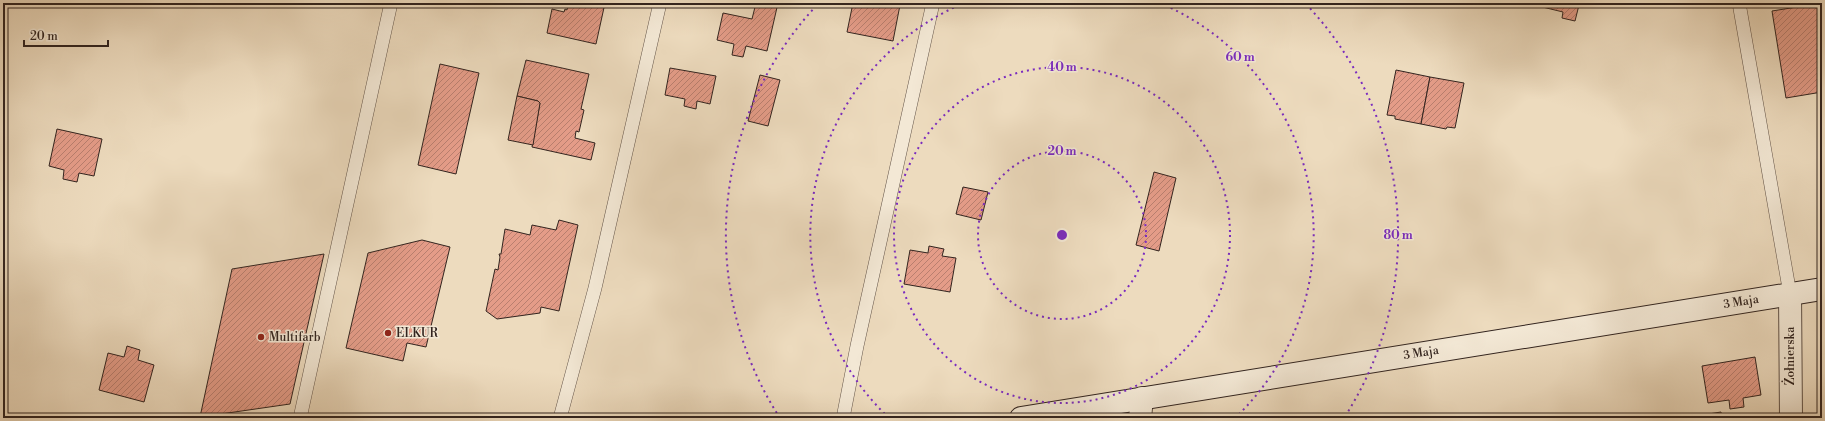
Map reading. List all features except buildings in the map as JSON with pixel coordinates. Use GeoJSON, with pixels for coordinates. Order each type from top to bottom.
{"type":"FeatureCollection","features":[{"type":"Feature","properties":{"kind":"street","name":"3 Maja"},"geometry":{"type":"LineString","coordinates":[[1021,418],[1141,408],[1822,289]]}},
{"type":"Feature","properties":{"kind":"street","name":"Żołnierska"},"geometry":{"type":"LineString","coordinates":[[1790,294],[1791,418]]}},
{"type":"Feature","properties":{"kind":"lane"},"geometry":{"type":"LineString","coordinates":[[300,418],[391,3]]}},
{"type":"Feature","properties":{"kind":"lane"},"geometry":{"type":"LineString","coordinates":[[560,418],[595,288],[660,3]]}},
{"type":"Feature","properties":{"kind":"lane"},"geometry":{"type":"LineString","coordinates":[[842,418],[933,3]]}},
{"type":"Feature","properties":{"kind":"lane"},"geometry":{"type":"LineString","coordinates":[[1739,3],[1790,294]]}},
{"type":"Feature","properties":{"kind":"place","name":"ELKUR"},"geometry":{"type":"Point","coordinates":[388,333]}},
{"type":"Feature","properties":{"kind":"place","name":"Multifarb"},"geometry":{"type":"Point","coordinates":[261,337]}}]}
